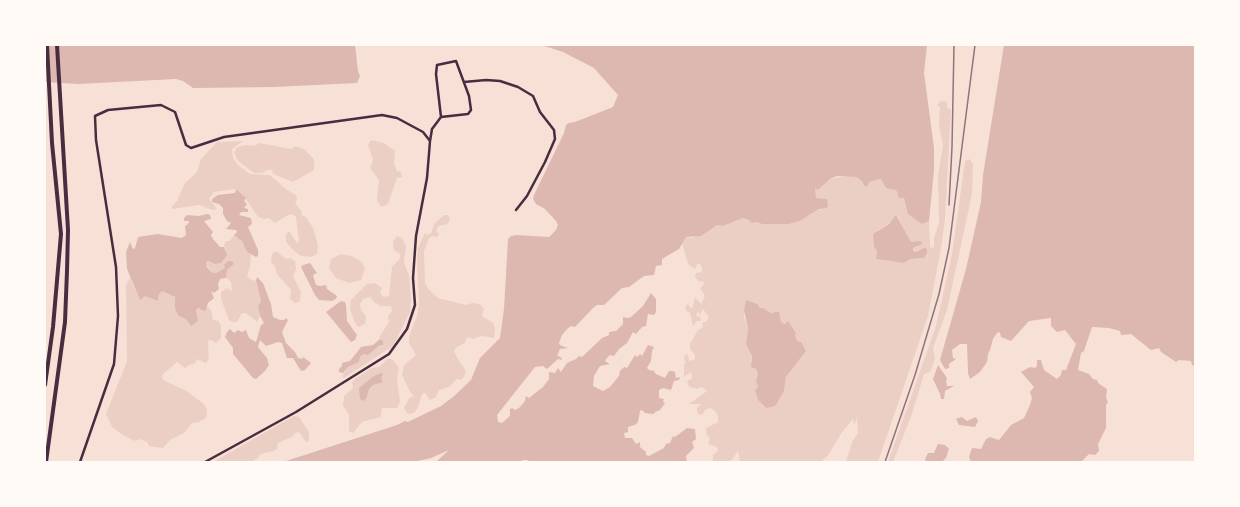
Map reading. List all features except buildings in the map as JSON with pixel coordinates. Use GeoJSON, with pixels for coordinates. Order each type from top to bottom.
{"type":"FeatureCollection","features":[{"type":"Feature","properties":{"kind":"main road"},"geometry":{"type":"LineString","coordinates":[[45,385],[53,327],[61,234],[52,143],[46,45]]}},
{"type":"Feature","properties":{"kind":"main road"},"geometry":{"type":"LineString","coordinates":[[46,462],[65,322],[68,230],[57,45]]}},
{"type":"Feature","properties":{"kind":"street"},"geometry":{"type":"LineString","coordinates":[[205,462],[296,412],[389,354],[407,329],[415,305],[413,278],[416,236],[428,178],[430,141],[432,129],[441,117],[436,74],[437,65],[456,62],[464,82],[471,110],[468,114],[441,117]]}},
{"type":"Feature","properties":{"kind":"street"},"geometry":{"type":"LineString","coordinates":[[464,82],[493,80],[518,87],[533,96],[540,112],[554,130],[555,139],[545,162],[527,196],[516,210]]}},
{"type":"Feature","properties":{"kind":"street"},"geometry":{"type":"LineString","coordinates":[[80,462],[114,364],[118,316],[116,267],[96,140],[96,116],[108,110],[161,105],[175,112],[186,144],[191,148],[224,137],[382,115],[397,118],[414,126],[423,132],[430,141]]}},
{"type":"Feature","properties":{"kind":"shaded area"},"geometry":{"type":"Polygon","coordinates":[[[45,45],[355,45],[360,76],[357,83],[273,87],[193,88],[183,81],[176,79],[78,84],[45,82],[45,45]]]}},
{"type":"Feature","properties":{"kind":"shaded area"},"geometry":{"type":"Polygon","coordinates":[[[541,45],[927,45],[924,73],[934,148],[934,170],[929,221],[922,224],[908,214],[904,198],[899,198],[896,190],[886,188],[881,179],[869,182],[868,186],[864,186],[862,181],[856,177],[837,176],[830,179],[818,190],[815,188],[816,198],[827,199],[828,207],[817,210],[800,221],[789,224],[762,224],[756,222],[752,223],[743,218],[723,226],[717,225],[701,236],[686,237],[679,249],[662,259],[662,265],[656,266],[654,275],[644,276],[629,287],[622,288],[604,305],[597,305],[592,309],[575,327],[571,326],[567,329],[562,335],[559,343],[560,345],[568,348],[560,349],[557,356],[561,357],[562,360],[558,359],[547,369],[543,366],[535,367],[497,415],[498,422],[502,423],[510,416],[509,410],[512,408],[515,410],[519,408],[525,401],[526,396],[529,398],[543,387],[549,379],[549,372],[555,373],[558,368],[561,372],[567,363],[579,356],[582,357],[602,338],[609,335],[609,332],[616,331],[623,324],[623,317],[631,317],[643,306],[651,293],[656,299],[656,312],[654,315],[648,314],[646,326],[642,327],[636,334],[633,332],[627,343],[619,349],[614,356],[610,355],[606,359],[605,361],[610,364],[600,366],[594,376],[593,386],[603,391],[610,387],[619,376],[620,371],[624,367],[627,368],[635,355],[637,357],[640,354],[642,356],[648,345],[654,347],[651,361],[647,368],[655,371],[654,372],[656,374],[665,378],[669,371],[675,372],[676,378],[680,377],[679,380],[674,381],[671,390],[663,388],[659,390],[659,398],[664,399],[663,402],[665,403],[660,410],[654,414],[645,413],[642,410],[640,411],[638,422],[635,425],[628,427],[628,432],[624,433],[625,438],[632,438],[636,444],[640,442],[640,447],[646,452],[646,455],[649,456],[664,448],[666,444],[670,443],[673,436],[675,437],[687,428],[695,429],[696,439],[692,442],[694,448],[686,456],[687,462],[532,462],[522,460],[522,462],[436,462],[449,450],[431,458],[413,462],[283,462],[397,425],[405,421],[408,422],[441,406],[471,380],[480,358],[500,338],[504,309],[508,239],[511,236],[517,235],[549,237],[556,230],[558,225],[556,221],[545,209],[536,204],[533,199],[564,133],[566,125],[613,107],[618,95],[594,68],[563,52],[541,45]]]}},
{"type":"Feature","properties":{"kind":"shaded area"},"geometry":{"type":"Polygon","coordinates":[[[1004,45],[1195,45],[1195,366],[1192,365],[1191,361],[1179,360],[1176,362],[1161,352],[1159,348],[1151,350],[1131,334],[1121,335],[1120,331],[1109,328],[1092,327],[1084,351],[1081,353],[1078,370],[1089,374],[1093,379],[1097,380],[1098,383],[1107,389],[1106,398],[1108,402],[1106,405],[1106,428],[1098,444],[1099,451],[1095,455],[1089,454],[1081,462],[971,462],[969,457],[972,448],[981,449],[986,439],[990,437],[999,440],[1011,425],[1024,418],[1032,398],[1030,392],[1034,387],[1021,372],[1030,367],[1035,368],[1037,366],[1037,360],[1041,360],[1044,370],[1057,379],[1061,375],[1062,370],[1066,370],[1076,344],[1065,330],[1057,332],[1051,326],[1051,318],[1029,321],[1011,341],[1001,337],[1000,333],[998,332],[993,339],[987,362],[980,372],[970,379],[968,373],[967,344],[960,344],[952,350],[953,358],[956,359],[949,364],[949,368],[945,369],[940,360],[966,269],[981,202],[983,175],[1004,45]]]}},
{"type":"Feature","properties":{"kind":"shaded area"},"geometry":{"type":"Polygon","coordinates":[[[941,101],[947,102],[947,108],[951,109],[945,219],[941,249],[928,316],[878,462],[846,462],[852,442],[858,433],[857,417],[854,425],[853,419],[842,432],[829,454],[821,462],[740,462],[738,451],[732,460],[728,462],[713,462],[713,455],[718,451],[717,447],[708,444],[710,438],[707,436],[706,428],[718,422],[718,417],[716,412],[710,408],[705,410],[703,414],[700,415],[697,412],[697,408],[701,404],[689,404],[707,391],[702,387],[697,389],[689,387],[687,381],[692,378],[691,372],[684,377],[684,365],[686,363],[684,359],[685,354],[688,355],[689,361],[695,359],[695,355],[690,349],[690,344],[698,330],[702,328],[703,322],[706,322],[709,317],[703,309],[700,315],[698,311],[696,316],[700,317],[701,321],[697,321],[693,326],[690,313],[686,311],[685,307],[688,304],[691,308],[693,307],[695,297],[701,304],[705,296],[700,288],[703,286],[704,282],[698,281],[695,276],[696,273],[702,272],[702,268],[700,264],[697,264],[695,269],[688,264],[682,243],[686,237],[692,238],[717,225],[723,226],[743,218],[762,224],[789,224],[800,221],[817,210],[822,210],[814,195],[815,187],[818,190],[830,179],[847,176],[856,177],[862,181],[864,186],[869,182],[881,179],[896,190],[897,194],[904,198],[908,210],[922,224],[929,221],[930,244],[931,248],[934,247],[934,238],[939,223],[938,176],[943,145],[939,125],[940,107],[937,105],[941,101]],[[898,217],[877,231],[874,247],[877,251],[876,259],[904,263],[909,259],[924,258],[920,250],[916,252],[913,251],[913,248],[917,247],[916,242],[911,242],[907,237],[898,217]],[[745,305],[744,317],[748,329],[746,344],[752,356],[751,361],[758,374],[756,381],[758,387],[755,390],[758,400],[766,408],[776,404],[784,391],[786,377],[803,355],[794,335],[795,333],[788,322],[785,324],[781,322],[779,317],[772,315],[763,308],[745,305]]]}},
{"type":"Feature","properties":{"kind":"shaded area"},"geometry":{"type":"Polygon","coordinates":[[[371,140],[384,143],[395,151],[394,164],[397,171],[401,172],[402,177],[397,178],[388,204],[381,207],[377,200],[379,180],[370,168],[373,160],[368,145],[371,140]]]}},
{"type":"Feature","properties":{"kind":"shaded area"},"geometry":{"type":"Polygon","coordinates":[[[243,141],[232,149],[233,158],[238,165],[250,174],[270,175],[287,190],[296,195],[297,199],[295,203],[302,212],[301,215],[306,217],[313,228],[318,245],[317,254],[311,257],[301,256],[286,242],[286,234],[289,231],[297,243],[299,241],[296,217],[292,214],[288,215],[275,223],[269,218],[264,219],[258,217],[246,199],[236,189],[214,192],[209,199],[217,209],[213,210],[199,205],[172,209],[172,206],[177,201],[185,183],[197,172],[201,159],[217,142],[243,141]]]}},
{"type":"Feature","properties":{"kind":"shaded area"},"geometry":{"type":"Polygon","coordinates":[[[259,143],[291,149],[295,146],[304,149],[314,159],[314,170],[293,182],[273,174],[272,170],[267,170],[262,173],[254,173],[238,161],[234,153],[237,147],[246,145],[255,146],[259,143]]]}},
{"type":"Feature","properties":{"kind":"shaded area"},"geometry":{"type":"Polygon","coordinates":[[[969,159],[973,164],[972,194],[947,310],[933,348],[935,359],[930,372],[924,374],[912,414],[893,462],[888,462],[936,326],[952,254],[965,161],[969,159]]]}},
{"type":"Feature","properties":{"kind":"shaded area"},"geometry":{"type":"Polygon","coordinates":[[[236,189],[246,198],[244,201],[247,204],[244,208],[248,209],[248,212],[241,212],[239,215],[251,218],[252,224],[248,227],[258,250],[258,256],[256,257],[247,252],[242,241],[234,235],[237,232],[236,230],[226,229],[231,223],[227,221],[223,214],[223,208],[219,204],[212,202],[212,199],[218,195],[235,193],[236,189]]]}},
{"type":"Feature","properties":{"kind":"shaded area"},"geometry":{"type":"Polygon","coordinates":[[[207,214],[210,215],[211,219],[204,221],[213,232],[211,235],[213,239],[220,247],[224,247],[227,255],[221,263],[215,264],[208,261],[206,263],[207,267],[211,272],[216,273],[225,268],[224,265],[228,261],[232,261],[234,264],[227,270],[226,278],[220,279],[218,284],[219,289],[214,293],[211,291],[214,298],[208,303],[206,310],[203,311],[199,308],[196,310],[198,321],[191,326],[187,320],[178,315],[175,308],[175,297],[162,291],[158,296],[158,301],[145,296],[140,300],[127,269],[126,252],[130,242],[133,249],[135,248],[138,237],[158,234],[182,238],[186,235],[185,226],[189,221],[184,221],[184,218],[187,215],[199,216],[207,214]]]}},
{"type":"Feature","properties":{"kind":"shaded area"},"geometry":{"type":"Polygon","coordinates":[[[444,215],[448,215],[450,219],[448,224],[438,226],[436,231],[439,234],[437,237],[433,236],[429,238],[424,251],[425,283],[429,290],[438,298],[466,305],[472,303],[480,304],[484,309],[482,316],[493,323],[495,328],[494,338],[482,336],[473,339],[469,337],[466,339],[465,343],[457,347],[454,351],[466,371],[464,377],[461,380],[457,379],[449,387],[439,390],[436,397],[430,400],[425,393],[422,394],[418,408],[414,413],[408,414],[404,408],[409,398],[414,396],[410,392],[402,375],[404,365],[416,355],[409,343],[409,336],[417,316],[419,302],[417,259],[418,248],[425,233],[427,235],[431,233],[435,223],[444,215]]]}},
{"type":"Feature","properties":{"kind":"shaded area"},"geometry":{"type":"Polygon","coordinates":[[[896,215],[911,242],[921,241],[922,244],[913,248],[913,251],[916,252],[924,248],[927,249],[927,253],[924,258],[910,259],[904,263],[876,259],[877,251],[874,247],[873,234],[889,224],[896,215]]]}},
{"type":"Feature","properties":{"kind":"shaded area"},"geometry":{"type":"Polygon","coordinates":[[[234,235],[238,236],[246,247],[247,252],[251,254],[250,267],[247,276],[256,281],[261,301],[258,306],[260,316],[257,322],[246,313],[242,313],[237,322],[229,320],[221,299],[221,292],[227,288],[232,291],[231,282],[226,278],[227,270],[234,264],[232,261],[228,261],[225,268],[216,273],[211,272],[206,263],[226,251],[224,245],[226,241],[230,241],[234,235]]]}},
{"type":"Feature","properties":{"kind":"shaded area"},"geometry":{"type":"Polygon","coordinates":[[[397,236],[402,238],[406,246],[404,262],[409,275],[411,301],[410,312],[393,346],[344,378],[342,376],[348,367],[359,362],[360,357],[364,354],[383,345],[383,341],[380,339],[380,336],[389,322],[388,316],[392,311],[391,306],[381,306],[375,303],[370,297],[363,299],[360,304],[361,310],[366,316],[365,324],[358,327],[354,321],[350,309],[351,300],[367,284],[375,283],[382,288],[380,293],[383,297],[389,296],[392,267],[400,258],[400,254],[394,250],[393,242],[397,236]]]}},
{"type":"Feature","properties":{"kind":"shaded area"},"geometry":{"type":"Polygon","coordinates":[[[276,251],[286,259],[290,258],[295,261],[296,269],[293,277],[301,292],[300,301],[295,303],[290,299],[291,290],[277,274],[275,266],[271,262],[272,254],[276,251]]]}},
{"type":"Feature","properties":{"kind":"shaded area"},"geometry":{"type":"Polygon","coordinates":[[[341,254],[351,256],[362,262],[365,269],[361,280],[349,283],[336,278],[329,268],[331,259],[341,254]]]}},
{"type":"Feature","properties":{"kind":"shaded area"},"geometry":{"type":"Polygon","coordinates":[[[310,263],[317,273],[313,275],[316,285],[326,285],[327,289],[337,296],[336,299],[332,301],[319,300],[315,295],[301,267],[310,263]]]}},
{"type":"Feature","properties":{"kind":"shaded area"},"geometry":{"type":"Polygon","coordinates":[[[257,277],[263,283],[271,304],[273,317],[280,320],[284,320],[286,318],[288,320],[282,332],[286,343],[295,352],[298,358],[302,359],[303,357],[311,363],[305,370],[301,371],[293,358],[287,358],[282,343],[278,342],[266,346],[260,340],[258,347],[267,358],[269,365],[256,379],[253,378],[233,354],[233,348],[225,337],[230,329],[234,333],[238,330],[242,332],[246,330],[249,338],[256,342],[261,325],[264,323],[260,316],[258,306],[261,301],[256,281],[257,277]]]}},
{"type":"Feature","properties":{"kind":"shaded area"},"geometry":{"type":"Polygon","coordinates":[[[130,278],[138,296],[145,295],[158,301],[158,296],[162,291],[175,297],[175,308],[183,318],[195,323],[198,321],[196,310],[201,308],[203,311],[208,307],[211,310],[213,320],[218,321],[221,325],[221,338],[216,343],[211,340],[208,341],[209,358],[206,363],[197,359],[195,363],[187,366],[186,369],[177,362],[162,375],[163,380],[185,390],[204,404],[207,410],[206,418],[199,422],[192,423],[184,433],[170,440],[163,448],[149,446],[147,442],[139,439],[135,441],[123,435],[112,427],[106,414],[127,361],[126,285],[130,278]]]}},
{"type":"Feature","properties":{"kind":"shaded area"},"geometry":{"type":"Polygon","coordinates":[[[746,300],[757,304],[760,308],[763,308],[772,314],[774,312],[779,312],[781,322],[785,324],[788,321],[796,333],[795,335],[797,341],[801,342],[806,351],[786,377],[784,391],[776,405],[772,407],[766,408],[758,400],[755,390],[758,387],[756,381],[758,374],[756,369],[751,367],[752,356],[746,344],[748,329],[744,310],[746,300]]]}},
{"type":"Feature","properties":{"kind":"shaded area"},"geometry":{"type":"Polygon","coordinates":[[[341,301],[345,302],[347,321],[357,335],[355,340],[351,342],[326,312],[341,301]]]}},
{"type":"Feature","properties":{"kind":"shaded area"},"geometry":{"type":"Polygon","coordinates":[[[380,339],[383,341],[383,345],[379,346],[368,355],[364,354],[360,357],[359,362],[348,367],[343,373],[339,372],[342,363],[350,361],[361,347],[373,345],[380,339]]]}},
{"type":"Feature","properties":{"kind":"shaded area"},"geometry":{"type":"Polygon","coordinates":[[[387,359],[392,359],[399,367],[397,379],[400,402],[397,408],[382,408],[381,417],[362,422],[353,433],[349,431],[349,415],[343,405],[344,396],[353,388],[352,382],[356,378],[372,368],[379,367],[387,359]]]}},
{"type":"Feature","properties":{"kind":"shaded area"},"geometry":{"type":"Polygon","coordinates":[[[938,365],[947,378],[947,386],[954,386],[945,391],[944,399],[941,399],[933,379],[938,365]]]}},
{"type":"Feature","properties":{"kind":"shaded area"},"geometry":{"type":"Polygon","coordinates":[[[383,373],[381,378],[383,382],[373,385],[369,389],[366,399],[363,401],[360,399],[359,388],[374,376],[383,373]]]}},
{"type":"Feature","properties":{"kind":"shaded area"},"geometry":{"type":"Polygon","coordinates":[[[294,416],[299,417],[309,432],[309,441],[306,442],[300,433],[296,432],[292,437],[278,443],[277,449],[274,451],[261,454],[257,459],[250,462],[213,462],[294,416]]]}},
{"type":"Feature","properties":{"kind":"shaded area"},"geometry":{"type":"Polygon","coordinates":[[[962,417],[967,421],[976,417],[978,421],[975,427],[959,425],[956,419],[962,417]]]}},
{"type":"Feature","properties":{"kind":"shaded area"},"geometry":{"type":"Polygon","coordinates":[[[938,444],[945,445],[949,449],[946,458],[942,462],[926,462],[925,459],[928,453],[934,453],[938,444]]]}},
{"type":"Feature","properties":{"kind":"railway"},"geometry":{"type":"LineString","coordinates":[[949,205],[954,45]]}},
{"type":"Feature","properties":{"kind":"railway"},"geometry":{"type":"LineString","coordinates":[[885,462],[915,375],[939,294],[949,248],[975,45]]}}]}
